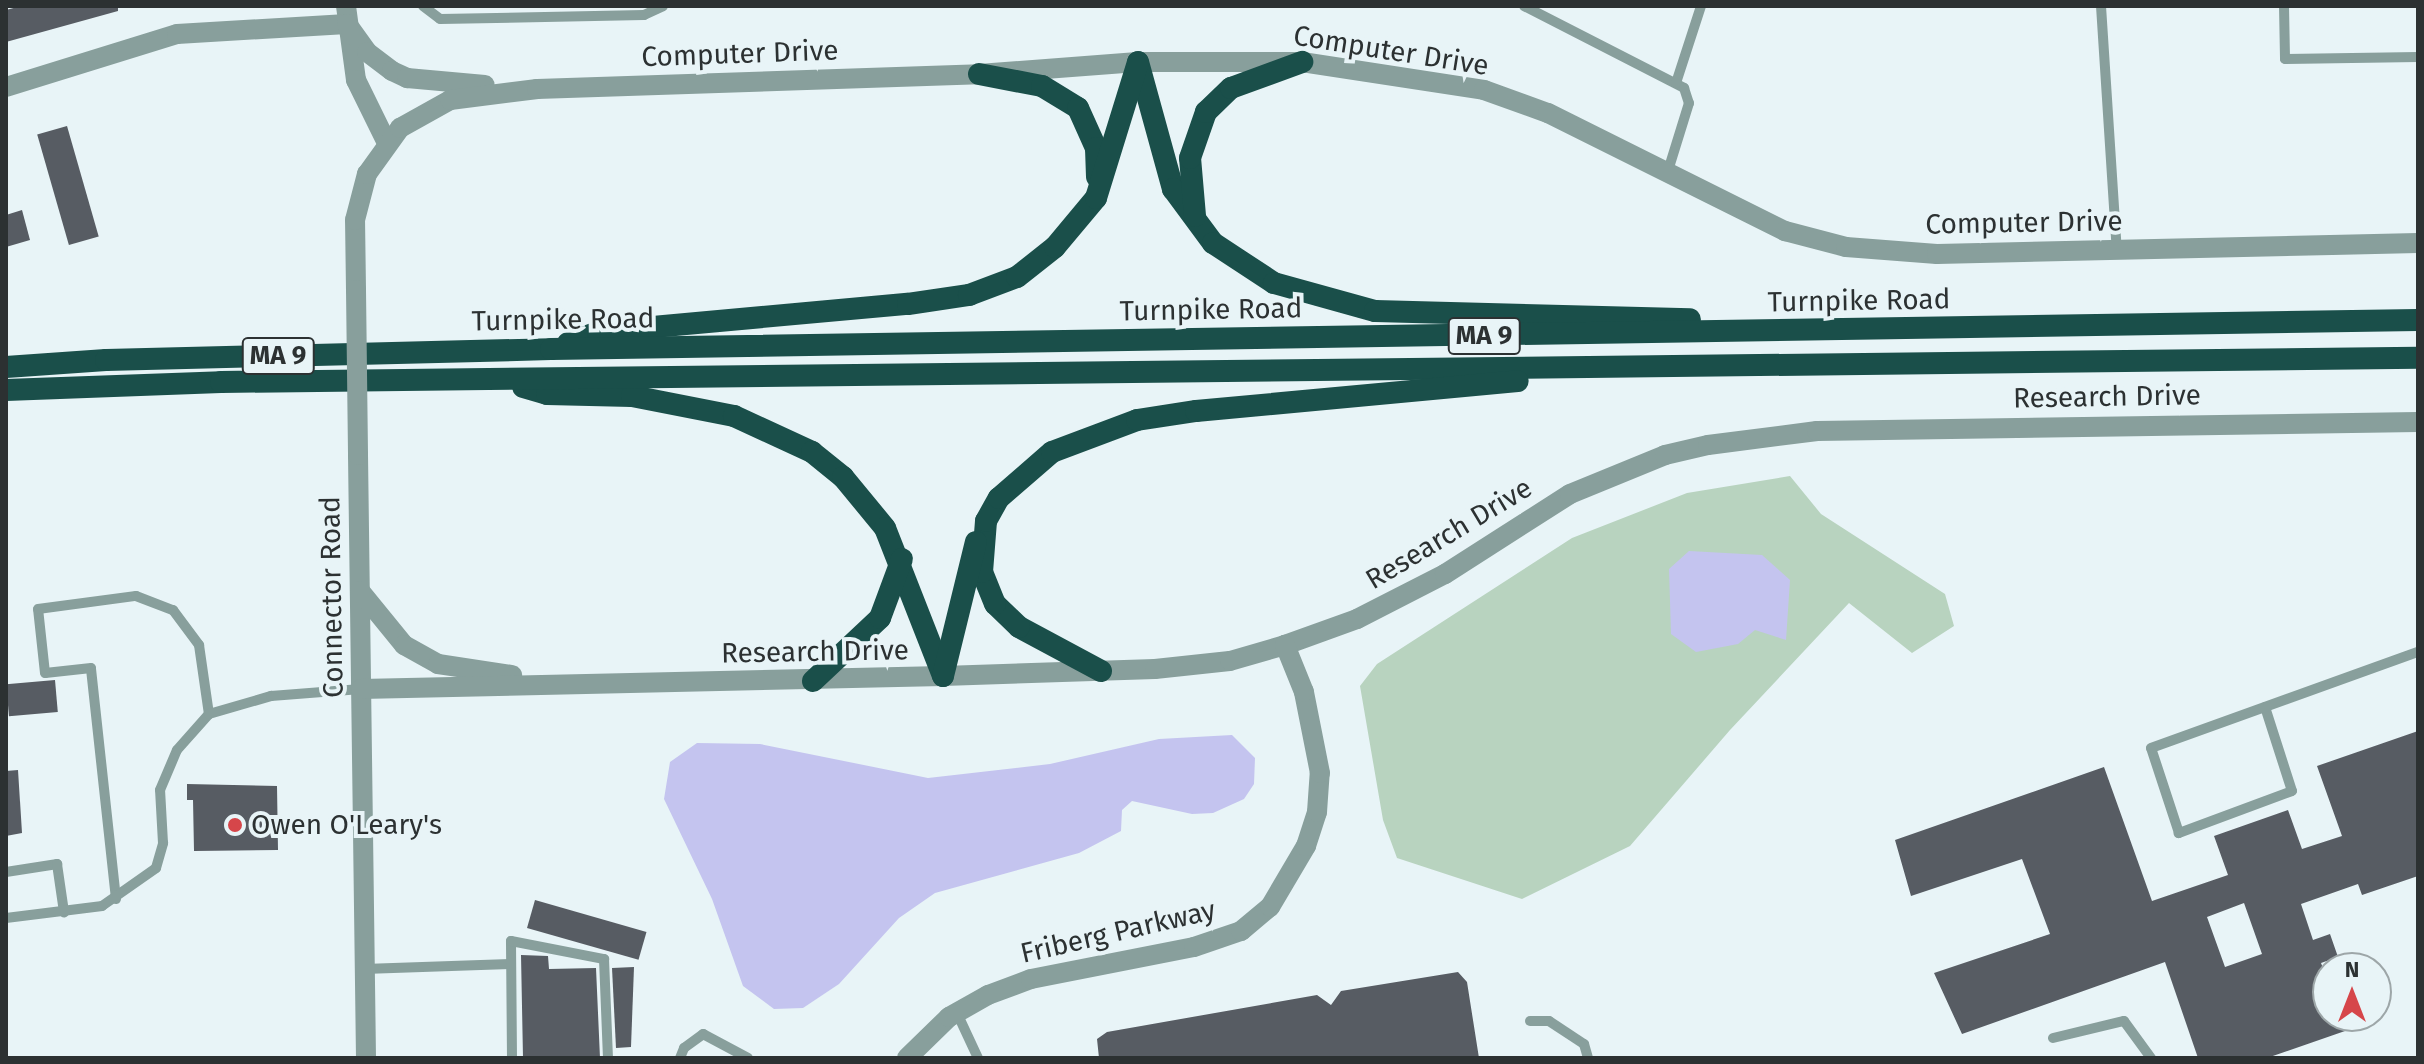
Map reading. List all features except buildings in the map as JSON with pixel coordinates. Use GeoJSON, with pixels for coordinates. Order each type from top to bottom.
{"type":"FeatureCollection","features":[{"type":"Feature","properties":{"kind":"highway"},"geometry":{"type":"LineString","coordinates":[[551,349],[598,332],[969,295],[1030,268],[1055,247],[1096,198],[1138,62]]}},
{"type":"Feature","properties":{"kind":"highway"},"geometry":{"type":"LineString","coordinates":[[1138,62],[1173,189],[1213,243],[1274,283],[1375,311],[2083,327]]}},
{"type":"Feature","properties":{"kind":"highway"},"geometry":{"type":"LineString","coordinates":[[1195,217],[1190,158],[1206,112],[1231,88],[1302,62]]}},
{"type":"Feature","properties":{"kind":"highway"},"geometry":{"type":"LineString","coordinates":[[979,74],[1042,86],[1078,108],[1096,148],[1096,198]]}},
{"type":"Feature","properties":{"kind":"highway","name":"Turnpike Road"},"geometry":{"type":"LineString","coordinates":[[6,367],[106,360],[551,349],[2418,320]]}},
{"type":"Feature","properties":{"kind":"highway","name":"Turnpike Road"},"geometry":{"type":"LineString","coordinates":[[6,390],[495,380],[2418,358]]}},
{"type":"Feature","properties":{"kind":"highway"},"geometry":{"type":"LineString","coordinates":[[943,676],[964,578],[986,521],[999,498],[1052,452],[1137,420],[1487,383],[1741,364]]}},
{"type":"Feature","properties":{"kind":"highway"},"geometry":{"type":"LineString","coordinates":[[495,380],[547,394],[675,403],[778,432],[843,477],[881,521],[902,559],[943,676]]}},
{"type":"Feature","properties":{"kind":"highway"},"geometry":{"type":"LineString","coordinates":[[986,521],[982,572],[995,604],[1019,627],[1101,671]]}},
{"type":"Feature","properties":{"kind":"highway"},"geometry":{"type":"LineString","coordinates":[[813,681],[880,618],[902,559]]}},
{"type":"Feature","properties":{"kind":"street"},"geometry":{"type":"LineString","coordinates":[[6,87],[177,34],[346,15]]}},
{"type":"Feature","properties":{"kind":"street"},"geometry":{"type":"LineString","coordinates":[[346,15],[379,63],[407,78],[537,89]]}},
{"type":"Feature","properties":{"kind":"street"},"geometry":{"type":"LineString","coordinates":[[346,15],[356,80],[387,143]]}},
{"type":"Feature","properties":{"kind":"street","name":"Computer Drive"},"geometry":{"type":"LineString","coordinates":[[387,143],[416,115],[450,100],[537,89],[979,74],[1138,62],[1302,62],[1484,90],[1548,113],[1785,231],[1846,247],[1937,254],[2418,243]]}},
{"type":"Feature","properties":{"kind":"street","name":"Connector Road"},"geometry":{"type":"LineString","coordinates":[[366,1058],[356,290],[359,197],[387,143]]}},
{"type":"Feature","properties":{"kind":"street","name":"Research Drive"},"geometry":{"type":"LineString","coordinates":[[361,689],[563,683],[813,681],[1101,671],[1230,661],[1357,619],[1445,574],[1570,494],[1665,455],[1708,445],[1817,431],[2418,422]]}},
{"type":"Feature","properties":{"kind":"street"},"geometry":{"type":"LineString","coordinates":[[360,590],[404,645],[438,664],[563,683]]}},
{"type":"Feature","properties":{"kind":"street","name":"Friberg Parkway"},"geometry":{"type":"LineString","coordinates":[[907,1058],[957,1013],[1031,979],[1217,939],[1241,931],[1270,907],[1306,846],[1317,812],[1320,773],[1304,692],[1285,645]]}},
{"type":"Feature","properties":{"kind":"lane"},"geometry":{"type":"LineString","coordinates":[[423,6],[440,19],[644,15],[663,6]]}},
{"type":"Feature","properties":{"kind":"lane"},"geometry":{"type":"LineString","coordinates":[[1524,6],[1676,83],[1689,103],[1668,171]]}},
{"type":"Feature","properties":{"kind":"lane"},"geometry":{"type":"LineString","coordinates":[[1676,83],[1701,6]]}},
{"type":"Feature","properties":{"kind":"lane"},"geometry":{"type":"LineString","coordinates":[[2101,6],[2117,251]]}},
{"type":"Feature","properties":{"kind":"lane"},"geometry":{"type":"LineString","coordinates":[[2284,6],[2285,59],[2418,57]]}},
{"type":"Feature","properties":{"kind":"lane"},"geometry":{"type":"LineString","coordinates":[[116,899],[91,668],[45,673],[38,609],[136,596],[173,610],[199,645],[209,714]]}},
{"type":"Feature","properties":{"kind":"lane"},"geometry":{"type":"LineString","coordinates":[[2265,707],[2292,791],[2179,833],[2151,748],[2265,707],[2418,652]]}},
{"type":"Feature","properties":{"kind":"lane"},"geometry":{"type":"LineString","coordinates":[[6,918],[64,912],[116,899],[156,868],[163,843],[160,790],[177,750],[209,714],[271,696],[361,689]]}},
{"type":"Feature","properties":{"kind":"lane"},"geometry":{"type":"LineString","coordinates":[[6,872],[57,864],[64,912]]}},
{"type":"Feature","properties":{"kind":"lane"},"geometry":{"type":"LineString","coordinates":[[512,1058],[511,941],[604,959],[608,1058]]}},
{"type":"Feature","properties":{"kind":"lane"},"geometry":{"type":"LineString","coordinates":[[364,969],[510,964]]}},
{"type":"Feature","properties":{"kind":"lane"},"geometry":{"type":"LineString","coordinates":[[957,1013],[978,1058]]}},
{"type":"Feature","properties":{"kind":"lane"},"geometry":{"type":"LineString","coordinates":[[1530,1021],[1549,1021],[1584,1044],[1588,1058]]}},
{"type":"Feature","properties":{"kind":"lane"},"geometry":{"type":"LineString","coordinates":[[2053,1038],[2124,1021],[2151,1058]]}},
{"type":"Feature","properties":{"kind":"lane"},"geometry":{"type":"LineString","coordinates":[[680,1058],[684,1048],[703,1034],[748,1058]]}},
{"type":"Feature","properties":{"kind":"green space"},"geometry":{"type":"Polygon","coordinates":[[[1790,476],[1821,514],[1945,594],[1954,626],[1912,653],[1849,603],[1730,730],[1630,846],[1522,899],[1397,858],[1383,820],[1360,686],[1377,664],[1572,538],[1687,493],[1790,476]]]}},
{"type":"Feature","properties":{"kind":"water"},"geometry":{"type":"Polygon","coordinates":[[[1689,551],[1762,555],[1790,580],[1786,640],[1755,630],[1738,644],[1696,652],[1671,634],[1669,569],[1689,551]]]}},
{"type":"Feature","properties":{"kind":"water"},"geometry":{"type":"Polygon","coordinates":[[[1232,735],[1255,758],[1254,784],[1244,799],[1213,813],[1192,814],[1132,801],[1122,810],[1121,831],[1079,853],[935,893],[899,918],[839,984],[803,1008],[774,1009],[743,986],[712,899],[664,799],[670,762],[697,743],[760,744],[928,778],[1050,764],[1159,739],[1232,735]]]}},
{"type":"Feature","properties":{"kind":"place","name":"Owen O'Leary's"},"geometry":{"type":"Point","coordinates":[235,825]}}]}
